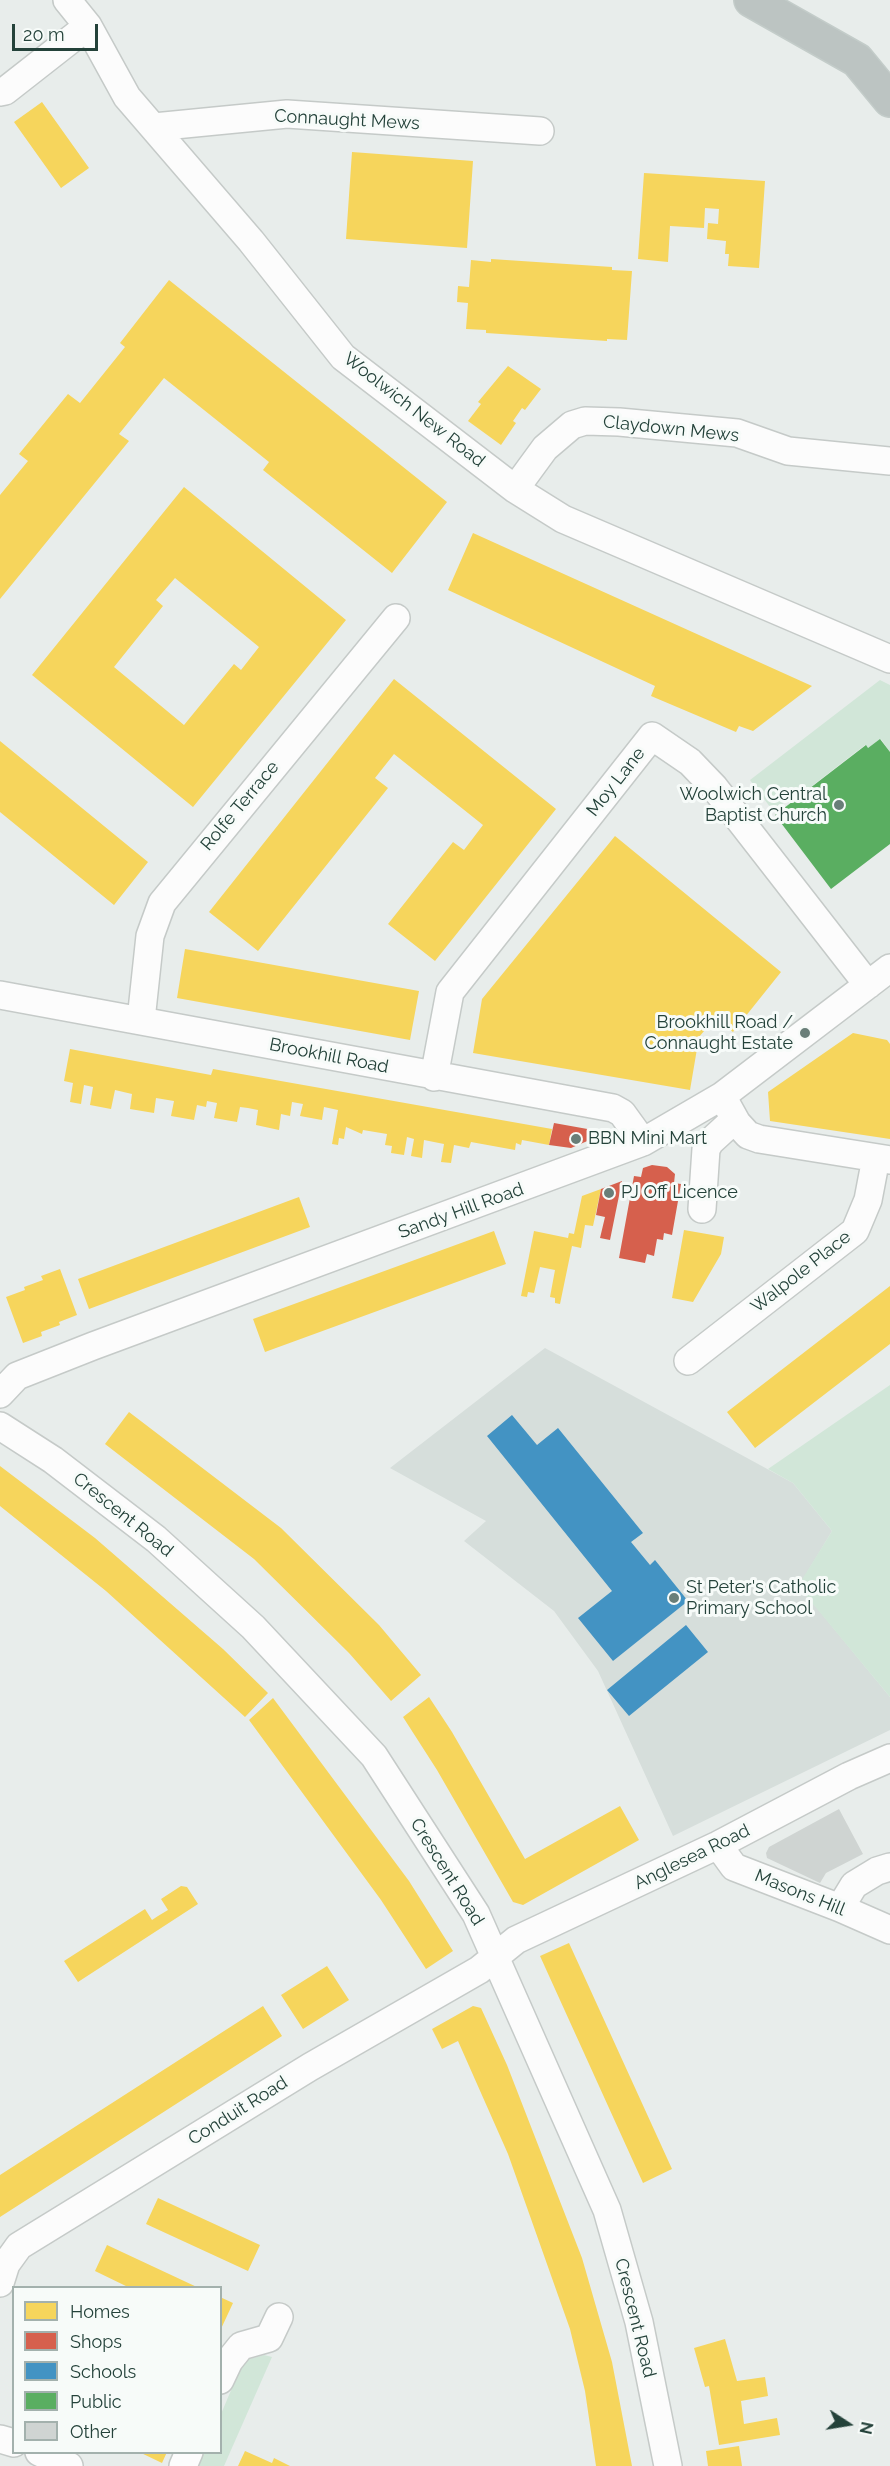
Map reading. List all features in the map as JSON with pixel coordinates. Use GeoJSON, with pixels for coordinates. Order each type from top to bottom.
{"type":"FeatureCollection","features":[{"type":"Feature","properties":{"kind":"highway"},"geometry":{"type":"LineString","coordinates":[[752,0],[857,60],[890,100]]}},
{"type":"Feature","properties":{"kind":"highway"},"geometry":{"type":"LineString","coordinates":[[857,60],[890,61]]}},
{"type":"Feature","properties":{"kind":"street","name":"Woolwich New Road"},"geometry":{"type":"LineString","coordinates":[[67,0],[88,26],[128,97],[251,241],[343,357],[515,489],[563,519],[890,659]]}},
{"type":"Feature","properties":{"kind":"street"},"geometry":{"type":"LineString","coordinates":[[0,92],[5,91],[88,26]]}},
{"type":"Feature","properties":{"kind":"street","name":"Connaught Mews"},"geometry":{"type":"LineString","coordinates":[[154,127],[286,114],[540,131]]}},
{"type":"Feature","properties":{"kind":"street","name":"Claydown Mews"},"geometry":{"type":"LineString","coordinates":[[515,489],[545,448],[572,425],[585,421],[737,433],[788,451],[890,461]]}},
{"type":"Feature","properties":{"kind":"street","name":"Rolfe Terrace"},"geometry":{"type":"LineString","coordinates":[[141,1020],[150,936],[162,903],[396,618]]}},
{"type":"Feature","properties":{"kind":"street","name":"Moy Lane"},"geometry":{"type":"LineString","coordinates":[[434,1077],[450,992],[652,736],[690,762],[714,787],[868,985]]}},
{"type":"Feature","properties":{"kind":"street","name":"Sandy Hill Road"},"geometry":{"type":"LineString","coordinates":[[0,1394],[17,1376],[93,1346],[643,1142],[722,1096],[890,968]]}},
{"type":"Feature","properties":{"kind":"street","name":"Brookhill Road"},"geometry":{"type":"LineString","coordinates":[[0,995],[434,1077],[613,1108],[622,1113],[643,1142]]}},
{"type":"Feature","properties":{"kind":"street"},"geometry":{"type":"LineString","coordinates":[[722,1096],[734,1120],[748,1135],[759,1139],[883,1159]]}},
{"type":"Feature","properties":{"kind":"street"},"geometry":{"type":"LineString","coordinates":[[702,1209],[706,1149],[710,1142],[734,1120]]}},
{"type":"Feature","properties":{"kind":"street","name":"Walpole Place"},"geometry":{"type":"LineString","coordinates":[[687,1361],[855,1231],[883,1159]]}},
{"type":"Feature","properties":{"kind":"street","name":"Crescent Road"},"geometry":{"type":"LineString","coordinates":[[0,1426],[52,1460],[156,1539],[253,1627],[374,1756],[476,1914],[607,2210],[639,2322],[668,2466]]}},
{"type":"Feature","properties":{"kind":"street","name":"Anglesea Road"},"geometry":{"type":"LineString","coordinates":[[495,1957],[516,1940],[718,1845],[849,1776],[890,1758]]}},
{"type":"Feature","properties":{"kind":"street","name":"Masons Hill"},"geometry":{"type":"LineString","coordinates":[[718,1845],[734,1867],[890,1930]]}},
{"type":"Feature","properties":{"kind":"street"},"geometry":{"type":"LineString","coordinates":[[840,1908],[854,1885],[877,1870],[890,1868]]}},
{"type":"Feature","properties":{"kind":"street","name":"Conduit Road"},"geometry":{"type":"LineString","coordinates":[[0,2283],[6,2264],[19,2246],[310,2067],[479,1970],[495,1957]]}},
{"type":"Feature","properties":{"kind":"street"},"geometry":{"type":"LineString","coordinates":[[222,2376],[229,2361],[241,2346],[269,2338],[279,2317]]}},
{"type":"Feature","properties":{"kind":"street"},"geometry":{"type":"LineString","coordinates":[[43,2454],[69,2466]]}},
{"type":"Feature","properties":{"kind":"shaded area","name":"St Peter's Catholic Primary School"},"geometry":{"type":"Polygon","coordinates":[[[545,1348],[793,1483],[832,1531],[799,1586],[890,1697],[890,1730],[673,1836],[598,1671],[554,1611],[464,1541],[486,1521],[390,1468],[545,1348]]]}},
{"type":"Feature","properties":{"kind":"green space"},"geometry":{"type":"Polygon","coordinates":[[[880,680],[890,685],[890,752],[881,739],[868,748],[865,745],[799,796],[797,793],[773,811],[750,780],[880,680]]]}},
{"type":"Feature","properties":{"kind":"green space"},"geometry":{"type":"Polygon","coordinates":[[[890,1385],[890,1697],[798,1586],[832,1531],[793,1483],[768,1469],[890,1385]]]}},
{"type":"Feature","properties":{"kind":"green space"},"geometry":{"type":"Polygon","coordinates":[[[264,2355],[272,2357],[224,2466],[198,2466],[204,2454],[222,2454],[222,2412],[246,2360],[264,2355]]]}},
{"type":"Feature","properties":{"kind":"building: Homes"},"geometry":{"type":"Polygon","coordinates":[[[42,102],[89,168],[61,188],[14,122],[42,102]]]}},
{"type":"Feature","properties":{"kind":"building: Homes"},"geometry":{"type":"Polygon","coordinates":[[[352,152],[473,161],[467,248],[346,239],[352,152]]]}},
{"type":"Feature","properties":{"kind":"building: Homes"},"geometry":{"type":"Polygon","coordinates":[[[644,173],[765,181],[759,268],[728,266],[729,254],[725,254],[726,241],[707,239],[708,223],[718,224],[719,209],[705,208],[704,228],[670,226],[668,262],[638,259],[644,173]]]}},
{"type":"Feature","properties":{"kind":"building: Homes"},"geometry":{"type":"Polygon","coordinates":[[[491,259],[612,267],[612,270],[632,271],[627,340],[607,339],[607,341],[486,333],[486,330],[466,329],[468,303],[457,302],[458,286],[469,287],[471,260],[491,262],[491,259]]]}},
{"type":"Feature","properties":{"kind":"building: Homes"},"geometry":{"type":"Polygon","coordinates":[[[169,280],[447,502],[392,573],[263,470],[269,462],[164,378],[119,434],[129,441],[0,599],[0,495],[28,461],[19,454],[68,394],[80,403],[125,347],[120,343],[169,280]]]}},
{"type":"Feature","properties":{"kind":"building: Homes"},"geometry":{"type":"Polygon","coordinates":[[[508,366],[541,389],[525,410],[522,408],[513,421],[516,423],[501,445],[468,421],[481,404],[478,402],[508,366]]]}},
{"type":"Feature","properties":{"kind":"building: Homes"},"geometry":{"type":"Polygon","coordinates":[[[184,487],[346,620],[193,807],[32,675],[184,487]],[[175,578],[156,600],[163,606],[114,667],[184,725],[234,664],[241,670],[259,647],[175,578]]]}},
{"type":"Feature","properties":{"kind":"building: Homes"},"geometry":{"type":"Polygon","coordinates":[[[473,533],[812,686],[753,731],[739,726],[736,732],[651,696],[655,686],[448,590],[473,533]]]}},
{"type":"Feature","properties":{"kind":"building: Homes"},"geometry":{"type":"Polygon","coordinates":[[[394,679],[556,809],[435,961],[388,924],[453,842],[464,850],[483,825],[394,754],[375,778],[388,788],[258,951],[209,912],[394,679]]]}},
{"type":"Feature","properties":{"kind":"building: Homes"},"geometry":{"type":"Polygon","coordinates":[[[0,741],[148,862],[114,905],[0,812],[0,741]]]}},
{"type":"Feature","properties":{"kind":"building: Homes"},"geometry":{"type":"Polygon","coordinates":[[[615,836],[781,972],[733,1032],[715,1018],[699,1037],[690,1090],[473,1053],[482,999],[615,836]]]}},
{"type":"Feature","properties":{"kind":"building: Homes"},"geometry":{"type":"Polygon","coordinates":[[[185,949],[419,991],[410,1040],[177,998],[185,949]]]}},
{"type":"Feature","properties":{"kind":"building: Homes"},"geometry":{"type":"Polygon","coordinates":[[[853,1033],[887,1040],[890,1044],[890,1139],[770,1121],[768,1092],[853,1033]]]}},
{"type":"Feature","properties":{"kind":"building: Homes"},"geometry":{"type":"Polygon","coordinates":[[[70,1049],[211,1075],[213,1069],[552,1129],[549,1145],[522,1140],[521,1145],[516,1143],[515,1150],[471,1142],[469,1148],[454,1145],[451,1163],[441,1162],[444,1144],[424,1140],[422,1158],[411,1156],[414,1139],[407,1137],[404,1155],[391,1153],[392,1146],[385,1145],[387,1134],[363,1130],[362,1134],[346,1127],[344,1139],[339,1138],[338,1145],[332,1144],[338,1110],[324,1107],[322,1120],[300,1116],[303,1104],[292,1102],[290,1116],[281,1114],[279,1130],[256,1125],[258,1110],[248,1108],[240,1107],[237,1122],[214,1118],[217,1103],[207,1101],[206,1107],[197,1105],[194,1120],[171,1116],[174,1101],[156,1098],[154,1113],[130,1109],[132,1094],[115,1090],[111,1109],[90,1105],[93,1087],[84,1085],[81,1104],[70,1102],[73,1083],[64,1081],[70,1049]]]}},
{"type":"Feature","properties":{"kind":"building: Homes"},"geometry":{"type":"Polygon","coordinates":[[[601,1189],[593,1226],[585,1225],[581,1248],[572,1246],[560,1304],[555,1303],[555,1298],[550,1297],[555,1270],[540,1267],[534,1293],[528,1292],[527,1297],[521,1296],[534,1231],[568,1238],[569,1233],[574,1234],[582,1196],[601,1189]]]}},
{"type":"Feature","properties":{"kind":"building: Homes"},"geometry":{"type":"Polygon","coordinates":[[[299,1197],[310,1227],[89,1309],[78,1279],[299,1197]]]}},
{"type":"Feature","properties":{"kind":"building: Homes"},"geometry":{"type":"Polygon","coordinates":[[[684,1230],[724,1237],[721,1254],[693,1302],[672,1298],[684,1230]]]}},
{"type":"Feature","properties":{"kind":"building: Homes"},"geometry":{"type":"Polygon","coordinates":[[[494,1231],[506,1264],[265,1352],[253,1319],[494,1231]]]}},
{"type":"Feature","properties":{"kind":"building: Homes"},"geometry":{"type":"Polygon","coordinates":[[[60,1269],[77,1315],[41,1332],[42,1336],[23,1343],[6,1297],[43,1280],[41,1276],[60,1269]]]}},
{"type":"Feature","properties":{"kind":"building: Homes"},"geometry":{"type":"Polygon","coordinates":[[[890,1286],[890,1344],[755,1448],[727,1412],[890,1286]]]}},
{"type":"Feature","properties":{"kind":"building: Homes"},"geometry":{"type":"Polygon","coordinates":[[[129,1412],[281,1528],[379,1625],[421,1675],[391,1701],[349,1653],[254,1559],[105,1444],[129,1412]]]}},
{"type":"Feature","properties":{"kind":"building: Homes"},"geometry":{"type":"Polygon","coordinates":[[[0,1466],[95,1538],[223,1649],[268,1693],[245,1717],[106,1591],[0,1506],[0,1466]]]}},
{"type":"Feature","properties":{"kind":"building: Homes"},"geometry":{"type":"Polygon","coordinates":[[[429,1697],[452,1732],[525,1859],[620,1806],[639,1840],[523,1905],[513,1902],[437,1770],[403,1717],[429,1697]]]}},
{"type":"Feature","properties":{"kind":"building: Homes"},"geometry":{"type":"Polygon","coordinates":[[[273,1698],[409,1881],[453,1951],[426,1969],[381,1900],[249,1720],[273,1698]]]}},
{"type":"Feature","properties":{"kind":"building: Homes"},"geometry":{"type":"Polygon","coordinates":[[[181,1886],[187,1887],[198,1904],[78,1982],[64,1961],[145,1909],[152,1920],[168,1910],[161,1899],[181,1886]]]}},
{"type":"Feature","properties":{"kind":"building: Homes"},"geometry":{"type":"Polygon","coordinates":[[[569,1943],[672,2169],[643,2183],[540,1956],[569,1943]]]}},
{"type":"Feature","properties":{"kind":"building: Homes"},"geometry":{"type":"Polygon","coordinates":[[[327,1966],[349,2000],[303,2029],[281,1995],[327,1966]]]}},
{"type":"Feature","properties":{"kind":"building: Homes"},"geometry":{"type":"Polygon","coordinates":[[[263,2006],[282,2036],[0,2217],[0,2175],[263,2006]]]}},
{"type":"Feature","properties":{"kind":"building: Homes"},"geometry":{"type":"Polygon","coordinates":[[[473,2006],[481,2008],[507,2065],[582,2258],[612,2362],[632,2466],[596,2466],[585,2391],[570,2329],[508,2154],[458,2041],[442,2049],[432,2029],[473,2006]]]}},
{"type":"Feature","properties":{"kind":"building: Homes"},"geometry":{"type":"Polygon","coordinates":[[[158,2198],[260,2245],[248,2271],[146,2224],[158,2198]]]}},
{"type":"Feature","properties":{"kind":"building: Homes"},"geometry":{"type":"Polygon","coordinates":[[[107,2245],[195,2286],[126,2286],[95,2271],[107,2245]]]}},
{"type":"Feature","properties":{"kind":"building: Homes"},"geometry":{"type":"Polygon","coordinates":[[[222,2298],[233,2303],[222,2327],[222,2298]]]}},
{"type":"Feature","properties":{"kind":"building: Homes"},"geometry":{"type":"Polygon","coordinates":[[[725,2339],[737,2381],[765,2377],[768,2396],[741,2401],[744,2424],[777,2418],[780,2435],[719,2445],[709,2386],[705,2387],[694,2348],[725,2339]]]}},
{"type":"Feature","properties":{"kind":"building: Homes"},"geometry":{"type":"Polygon","coordinates":[[[739,2446],[742,2466],[708,2466],[706,2451],[739,2446]]]}},
{"type":"Feature","properties":{"kind":"building: Homes"},"geometry":{"type":"Polygon","coordinates":[[[245,2451],[272,2463],[274,2458],[290,2466],[238,2466],[245,2451]]]}},
{"type":"Feature","properties":{"kind":"building: Homes"},"geometry":{"type":"Polygon","coordinates":[[[143,2454],[166,2454],[162,2463],[143,2454]]]}},
{"type":"Feature","properties":{"kind":"building: Shops"},"geometry":{"type":"Polygon","coordinates":[[[554,1123],[593,1130],[592,1139],[571,1148],[549,1145],[554,1123]]]}},
{"type":"Feature","properties":{"kind":"building: Shops"},"geometry":{"type":"Polygon","coordinates":[[[652,1165],[667,1167],[675,1174],[674,1183],[681,1184],[672,1235],[664,1233],[663,1240],[657,1239],[654,1256],[647,1254],[645,1263],[619,1258],[634,1176],[641,1177],[643,1168],[652,1165]]]}},
{"type":"Feature","properties":{"kind":"building: Shops"},"geometry":{"type":"Polygon","coordinates":[[[622,1181],[610,1240],[600,1238],[605,1217],[596,1215],[601,1189],[622,1181]]]}},
{"type":"Feature","properties":{"kind":"building: Schools"},"geometry":{"type":"Polygon","coordinates":[[[512,1415],[537,1445],[558,1428],[643,1533],[631,1542],[650,1565],[655,1560],[688,1601],[613,1661],[578,1618],[612,1591],[487,1436],[512,1415]]]}},
{"type":"Feature","properties":{"kind":"building: Schools"},"geometry":{"type":"Polygon","coordinates":[[[686,1625],[708,1652],[629,1716],[607,1690],[686,1625]]]}},
{"type":"Feature","properties":{"kind":"building: Public","name":"Woolwich Central Baptist Church"},"geometry":{"type":"Polygon","coordinates":[[[880,739],[890,752],[890,844],[831,889],[775,815],[866,745],[868,748],[880,739]]]}},
{"type":"Feature","properties":{"kind":"building: Other"},"geometry":{"type":"Polygon","coordinates":[[[839,1809],[863,1854],[826,1873],[820,1883],[767,1858],[766,1853],[769,1847],[839,1809]]]}},
{"type":"Feature","properties":{"kind":"place","name":"Woolwich Central Baptist Church"},"geometry":{"type":"Point","coordinates":[839,805]}},
{"type":"Feature","properties":{"kind":"place","name":"Brookhill Road / Connaught Estate"},"geometry":{"type":"Point","coordinates":[805,1033]}},
{"type":"Feature","properties":{"kind":"place","name":"BBN Mini Mart"},"geometry":{"type":"Point","coordinates":[576,1139]}},
{"type":"Feature","properties":{"kind":"place","name":"PJ Off Licence"},"geometry":{"type":"Point","coordinates":[609,1193]}},
{"type":"Feature","properties":{"kind":"place","name":"St Peter's Catholic Primary School"},"geometry":{"type":"Point","coordinates":[674,1598]}}]}
